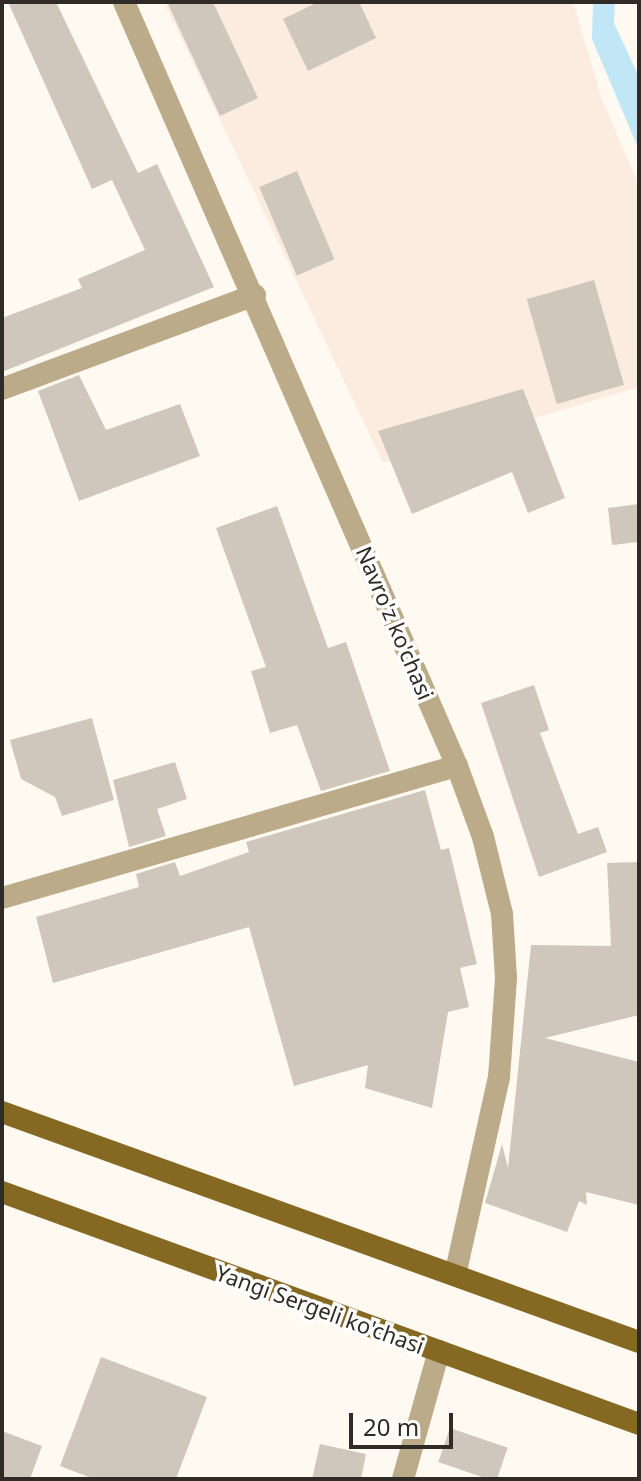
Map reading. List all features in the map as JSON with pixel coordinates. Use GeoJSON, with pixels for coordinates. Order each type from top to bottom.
{"type":"FeatureCollection","features":[{"type":"Feature","properties":{"kind":"main road"},"geometry":{"type":"LineString","coordinates":[[2,1112],[639,1342]]}},
{"type":"Feature","properties":{"kind":"main road","name":"Yangi Sergeli ko'chasi"},"geometry":{"type":"LineString","coordinates":[[2,1192],[639,1424]]}},
{"type":"Feature","properties":{"kind":"street","name":"Navro'z ko'chasi"},"geometry":{"type":"LineString","coordinates":[[124,2],[255,295],[457,766],[483,837],[502,914],[506,978],[499,1077],[455,1275]]}},
{"type":"Feature","properties":{"kind":"street"},"geometry":{"type":"LineString","coordinates":[[2,389],[255,295]]}},
{"type":"Feature","properties":{"kind":"street"},"geometry":{"type":"LineString","coordinates":[[2,898],[457,766]]}},
{"type":"Feature","properties":{"kind":"street"},"geometry":{"type":"LineString","coordinates":[[403,1479],[439,1351]]}},
{"type":"Feature","properties":{"kind":"shaded area"},"geometry":{"type":"Polygon","coordinates":[[[164,2],[573,2],[602,100],[639,185],[639,387],[383,463],[164,2]]]}},
{"type":"Feature","properties":{"kind":"water"},"geometry":{"type":"Polygon","coordinates":[[[593,2],[615,2],[614,23],[639,77],[639,150],[592,39],[593,2]]]}},
{"type":"Feature","properties":{"kind":"building"},"geometry":{"type":"Polygon","coordinates":[[[8,2],[56,2],[138,173],[157,164],[214,287],[2,372],[2,318],[82,288],[78,279],[145,250],[112,180],[92,189],[8,2]]]}},
{"type":"Feature","properties":{"kind":"building"},"geometry":{"type":"Polygon","coordinates":[[[167,2],[213,2],[258,98],[220,116],[167,2]]]}},
{"type":"Feature","properties":{"kind":"building"},"geometry":{"type":"Polygon","coordinates":[[[318,2],[359,2],[376,38],[308,71],[283,19],[318,2]]]}},
{"type":"Feature","properties":{"kind":"building"},"geometry":{"type":"Polygon","coordinates":[[[297,171],[335,259],[297,275],[259,187],[297,171]]]}},
{"type":"Feature","properties":{"kind":"building"},"geometry":{"type":"Polygon","coordinates":[[[594,280],[624,385],[557,404],[527,299],[594,280]]]}},
{"type":"Feature","properties":{"kind":"building"},"geometry":{"type":"Polygon","coordinates":[[[79,375],[106,430],[180,404],[200,456],[79,501],[38,391],[79,375]]]}},
{"type":"Feature","properties":{"kind":"building"},"geometry":{"type":"Polygon","coordinates":[[[523,389],[565,498],[528,513],[512,472],[412,514],[378,431],[523,389]]]}},
{"type":"Feature","properties":{"kind":"building"},"geometry":{"type":"Polygon","coordinates":[[[639,504],[639,542],[612,545],[608,508],[639,504]]]}},
{"type":"Feature","properties":{"kind":"building"},"geometry":{"type":"Polygon","coordinates":[[[277,506],[328,648],[346,642],[390,771],[321,791],[297,725],[270,733],[251,671],[266,667],[216,528],[277,506]]]}},
{"type":"Feature","properties":{"kind":"building"},"geometry":{"type":"Polygon","coordinates":[[[534,685],[549,730],[540,733],[578,834],[598,827],[607,852],[539,877],[481,703],[534,685]]]}},
{"type":"Feature","properties":{"kind":"building"},"geometry":{"type":"Polygon","coordinates":[[[92,718],[114,800],[62,816],[55,797],[21,779],[10,740],[92,718]]]}},
{"type":"Feature","properties":{"kind":"building"},"geometry":{"type":"Polygon","coordinates":[[[175,762],[187,799],[157,809],[166,836],[129,847],[113,780],[175,762]]]}},
{"type":"Feature","properties":{"kind":"building"},"geometry":{"type":"Polygon","coordinates":[[[425,790],[441,850],[449,848],[477,964],[460,968],[469,1007],[448,1012],[432,1108],[365,1088],[368,1065],[294,1086],[249,927],[53,983],[36,917],[139,887],[136,874],[175,862],[180,876],[249,852],[246,842],[425,790]]]}},
{"type":"Feature","properties":{"kind":"building"},"geometry":{"type":"Polygon","coordinates":[[[639,862],[639,1015],[545,1038],[639,1062],[639,1205],[586,1192],[587,1205],[579,1201],[567,1232],[485,1203],[502,1144],[508,1168],[531,945],[611,946],[607,863],[639,862]]]}},
{"type":"Feature","properties":{"kind":"building"},"geometry":{"type":"Polygon","coordinates":[[[101,1357],[207,1397],[176,1479],[94,1479],[60,1466],[101,1357]]]}},
{"type":"Feature","properties":{"kind":"building"},"geometry":{"type":"Polygon","coordinates":[[[450,1428],[508,1448],[497,1479],[488,1479],[438,1462],[450,1428]]]}},
{"type":"Feature","properties":{"kind":"building"},"geometry":{"type":"Polygon","coordinates":[[[2,1431],[42,1446],[30,1479],[2,1479],[2,1431]]]}},
{"type":"Feature","properties":{"kind":"building"},"geometry":{"type":"Polygon","coordinates":[[[320,1444],[366,1454],[361,1479],[312,1479],[320,1444]]]}}]}
